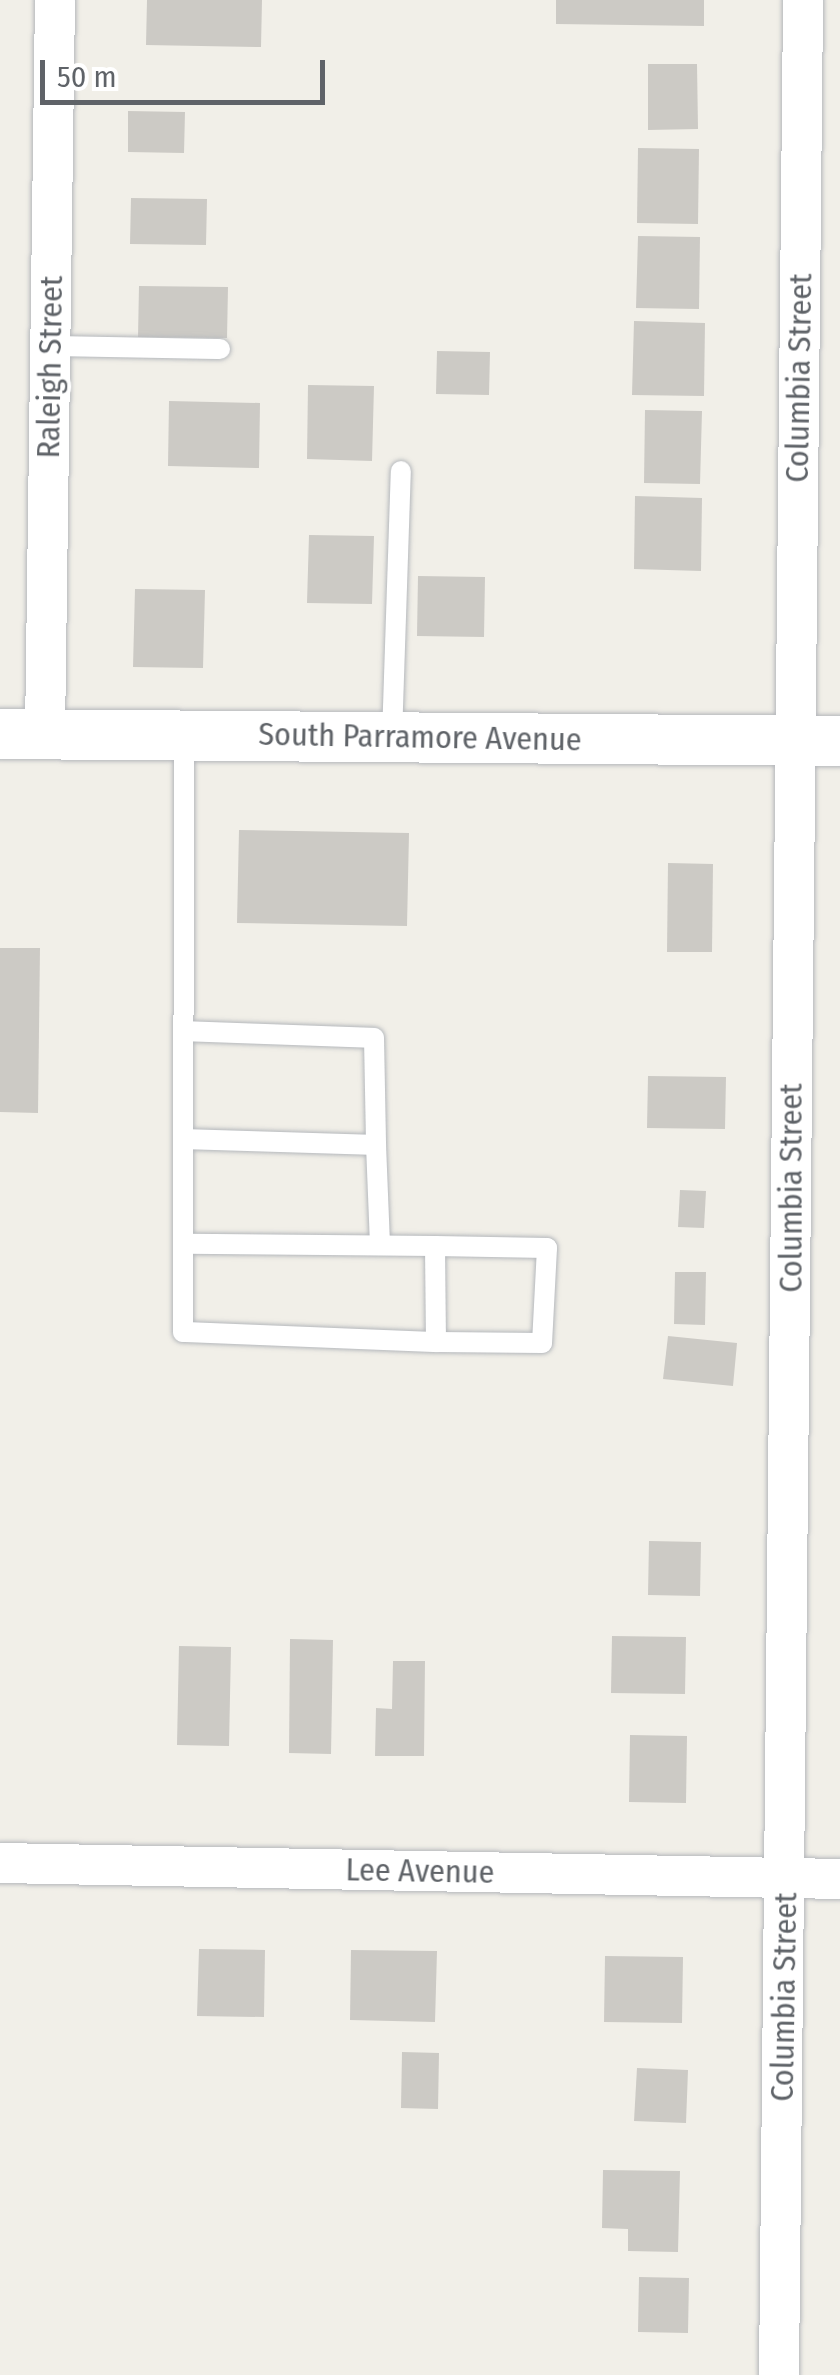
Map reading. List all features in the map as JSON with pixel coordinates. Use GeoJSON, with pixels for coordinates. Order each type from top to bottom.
{"type":"FeatureCollection","features":[{"type":"Feature","properties":{"kind":"street","name":"Raleigh Street"},"geometry":{"type":"LineString","coordinates":[[22,734],[50,346],[56,0]]}},
{"type":"Feature","properties":{"kind":"street","name":"Columbia Street"},"geometry":{"type":"LineString","coordinates":[[779,2375],[785,1878],[818,741],[804,0]]}},
{"type":"Feature","properties":{"kind":"street","name":"South Parramore Avenue"},"geometry":{"type":"LineString","coordinates":[[22,734],[818,741]]}},
{"type":"Feature","properties":{"kind":"street","name":"Lee Avenue"},"geometry":{"type":"LineString","coordinates":[[0,1864],[840,1879]]}},
{"type":"Feature","properties":{"kind":"lane"},"geometry":{"type":"LineString","coordinates":[[50,346],[220,349]]}},
{"type":"Feature","properties":{"kind":"lane"},"geometry":{"type":"LineString","coordinates":[[392,737],[401,470]]}},
{"type":"Feature","properties":{"kind":"lane"},"geometry":{"type":"LineString","coordinates":[[184,735],[184,1332],[542,1342],[547,1248],[186,1244]]}},
{"type":"Feature","properties":{"kind":"lane"},"geometry":{"type":"LineString","coordinates":[[184,1031],[374,1038],[380,1246]]}},
{"type":"Feature","properties":{"kind":"lane"},"geometry":{"type":"LineString","coordinates":[[184,1140],[376,1145]]}},
{"type":"Feature","properties":{"kind":"lane"},"geometry":{"type":"LineString","coordinates":[[435,1246],[436,1342]]}},
{"type":"Feature","properties":{"kind":"building"},"geometry":{"type":"Polygon","coordinates":[[[147,0],[262,0],[261,47],[146,45],[147,0]]]}},
{"type":"Feature","properties":{"kind":"building"},"geometry":{"type":"Polygon","coordinates":[[[556,0],[704,0],[704,26],[556,24],[556,0]]]}},
{"type":"Feature","properties":{"kind":"building"},"geometry":{"type":"Polygon","coordinates":[[[648,64],[697,64],[698,129],[648,130],[648,64]]]}},
{"type":"Feature","properties":{"kind":"building"},"geometry":{"type":"Polygon","coordinates":[[[128,111],[185,112],[184,153],[128,152],[128,111]]]}},
{"type":"Feature","properties":{"kind":"building"},"geometry":{"type":"Polygon","coordinates":[[[638,148],[699,149],[698,224],[637,223],[638,148]]]}},
{"type":"Feature","properties":{"kind":"building"},"geometry":{"type":"Polygon","coordinates":[[[131,198],[207,199],[206,245],[130,244],[131,198]]]}},
{"type":"Feature","properties":{"kind":"building"},"geometry":{"type":"Polygon","coordinates":[[[638,236],[700,237],[699,309],[636,308],[638,236]]]}},
{"type":"Feature","properties":{"kind":"building"},"geometry":{"type":"Polygon","coordinates":[[[139,286],[228,287],[227,338],[138,337],[139,286]]]}},
{"type":"Feature","properties":{"kind":"building"},"geometry":{"type":"Polygon","coordinates":[[[634,321],[705,323],[704,396],[632,395],[634,321]]]}},
{"type":"Feature","properties":{"kind":"building"},"geometry":{"type":"Polygon","coordinates":[[[437,351],[490,352],[489,395],[436,394],[437,351]]]}},
{"type":"Feature","properties":{"kind":"building"},"geometry":{"type":"Polygon","coordinates":[[[308,385],[374,386],[372,461],[307,459],[308,385]]]}},
{"type":"Feature","properties":{"kind":"building"},"geometry":{"type":"Polygon","coordinates":[[[169,401],[260,403],[259,468],[168,466],[169,401]]]}},
{"type":"Feature","properties":{"kind":"building"},"geometry":{"type":"Polygon","coordinates":[[[645,410],[702,411],[700,484],[644,483],[645,410]]]}},
{"type":"Feature","properties":{"kind":"building"},"geometry":{"type":"Polygon","coordinates":[[[635,496],[702,498],[701,571],[634,569],[635,496]]]}},
{"type":"Feature","properties":{"kind":"building"},"geometry":{"type":"Polygon","coordinates":[[[309,535],[374,536],[372,604],[307,603],[309,535]]]}},
{"type":"Feature","properties":{"kind":"building"},"geometry":{"type":"Polygon","coordinates":[[[418,576],[485,577],[484,637],[417,636],[418,576]]]}},
{"type":"Feature","properties":{"kind":"building"},"geometry":{"type":"Polygon","coordinates":[[[135,589],[205,590],[203,668],[133,667],[135,589]]]}},
{"type":"Feature","properties":{"kind":"building"},"geometry":{"type":"Polygon","coordinates":[[[239,830],[409,833],[407,926],[237,923],[239,830]]]}},
{"type":"Feature","properties":{"kind":"building"},"geometry":{"type":"Polygon","coordinates":[[[668,863],[713,864],[712,952],[667,952],[668,863]]]}},
{"type":"Feature","properties":{"kind":"building"},"geometry":{"type":"Polygon","coordinates":[[[0,948],[40,948],[38,1113],[0,1112],[0,948]]]}},
{"type":"Feature","properties":{"kind":"building"},"geometry":{"type":"Polygon","coordinates":[[[648,1076],[726,1077],[725,1129],[647,1128],[648,1076]]]}},
{"type":"Feature","properties":{"kind":"building"},"geometry":{"type":"Polygon","coordinates":[[[680,1190],[706,1191],[704,1228],[678,1227],[680,1190]]]}},
{"type":"Feature","properties":{"kind":"building"},"geometry":{"type":"Polygon","coordinates":[[[675,1272],[706,1272],[705,1325],[674,1324],[675,1272]]]}},
{"type":"Feature","properties":{"kind":"building"},"geometry":{"type":"Polygon","coordinates":[[[668,1336],[737,1343],[733,1386],[663,1379],[668,1336]]]}},
{"type":"Feature","properties":{"kind":"building"},"geometry":{"type":"Polygon","coordinates":[[[649,1541],[701,1542],[700,1596],[648,1595],[649,1541]]]}},
{"type":"Feature","properties":{"kind":"building"},"geometry":{"type":"Polygon","coordinates":[[[612,1636],[686,1637],[685,1694],[611,1693],[612,1636]]]}},
{"type":"Feature","properties":{"kind":"building"},"geometry":{"type":"Polygon","coordinates":[[[290,1639],[333,1640],[331,1754],[289,1753],[290,1639]]]}},
{"type":"Feature","properties":{"kind":"building"},"geometry":{"type":"Polygon","coordinates":[[[179,1646],[231,1647],[229,1746],[177,1745],[179,1646]]]}},
{"type":"Feature","properties":{"kind":"building"},"geometry":{"type":"Polygon","coordinates":[[[393,1661],[425,1661],[424,1756],[375,1756],[376,1708],[392,1709],[393,1661]]]}},
{"type":"Feature","properties":{"kind":"building"},"geometry":{"type":"Polygon","coordinates":[[[630,1735],[687,1736],[686,1803],[629,1802],[630,1735]]]}},
{"type":"Feature","properties":{"kind":"building"},"geometry":{"type":"Polygon","coordinates":[[[199,1949],[265,1950],[264,2017],[197,2016],[199,1949]]]}},
{"type":"Feature","properties":{"kind":"building"},"geometry":{"type":"Polygon","coordinates":[[[351,1950],[437,1951],[435,2022],[350,2020],[351,1950]]]}},
{"type":"Feature","properties":{"kind":"building"},"geometry":{"type":"Polygon","coordinates":[[[605,1956],[683,1957],[682,2023],[604,2022],[605,1956]]]}},
{"type":"Feature","properties":{"kind":"building"},"geometry":{"type":"Polygon","coordinates":[[[402,2052],[439,2053],[438,2109],[401,2108],[402,2052]]]}},
{"type":"Feature","properties":{"kind":"building"},"geometry":{"type":"Polygon","coordinates":[[[637,2068],[688,2070],[686,2123],[634,2121],[637,2068]]]}},
{"type":"Feature","properties":{"kind":"building"},"geometry":{"type":"Polygon","coordinates":[[[603,2170],[680,2171],[678,2252],[628,2251],[628,2229],[602,2228],[603,2170]]]}},
{"type":"Feature","properties":{"kind":"building"},"geometry":{"type":"Polygon","coordinates":[[[639,2277],[689,2278],[688,2333],[638,2332],[639,2277]]]}}]}
